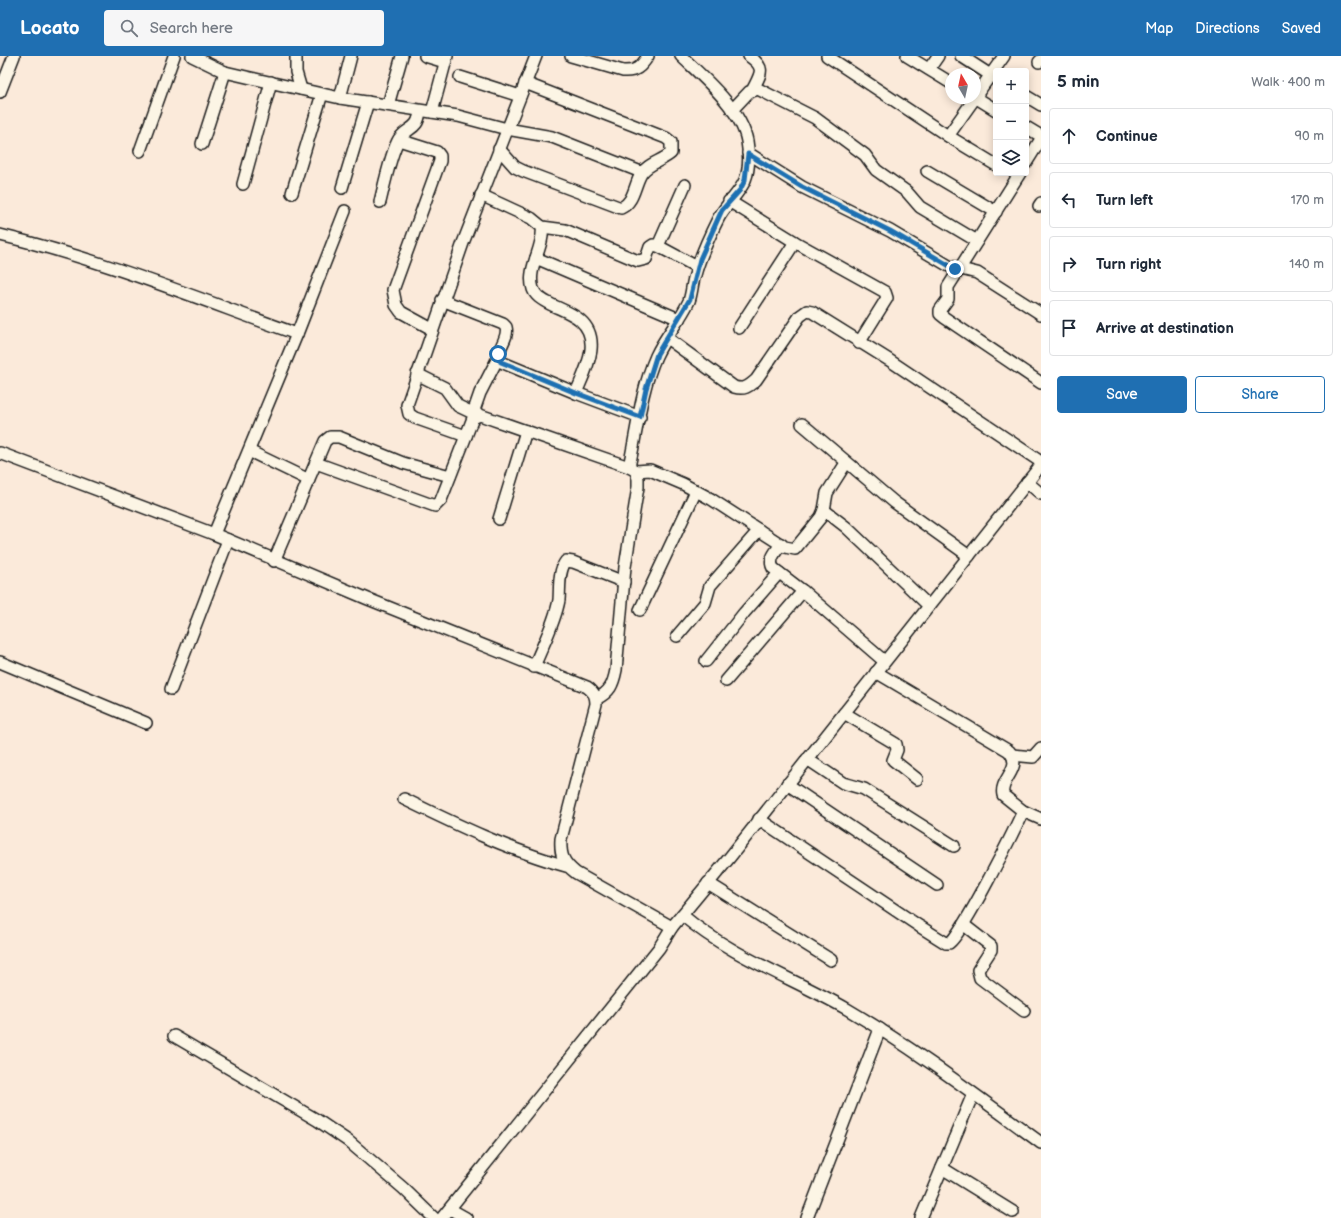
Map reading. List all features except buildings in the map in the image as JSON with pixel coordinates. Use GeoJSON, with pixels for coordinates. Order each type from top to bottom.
{"type":"FeatureCollection","features":[{"type":"Feature","properties":{"kind":"street"},"geometry":{"type":"LineString","coordinates":[[0,92],[14,56]]}},
{"type":"Feature","properties":{"kind":"street"},"geometry":{"type":"LineString","coordinates":[[140,151],[174,56]]}},
{"type":"Feature","properties":{"kind":"street"},"geometry":{"type":"LineString","coordinates":[[192,56],[225,72],[322,94],[476,119],[506,129],[552,137],[641,172]]}},
{"type":"Feature","properties":{"kind":"street"},"geometry":{"type":"LineString","coordinates":[[296,56],[296,72],[301,89]]}},
{"type":"Feature","properties":{"kind":"street"},"geometry":{"type":"LineString","coordinates":[[340,98],[351,56]]}},
{"type":"Feature","properties":{"kind":"street"},"geometry":{"type":"LineString","coordinates":[[388,105],[402,56]]}},
{"type":"Feature","properties":{"kind":"street"},"geometry":{"type":"LineString","coordinates":[[425,56],[446,59],[432,112]]}},
{"type":"Feature","properties":{"kind":"street"},"geometry":{"type":"LineString","coordinates":[[466,436],[409,414],[407,405],[442,300],[506,129],[536,56]]}},
{"type":"Feature","properties":{"kind":"street"},"geometry":{"type":"LineString","coordinates":[[571,56],[590,59],[623,71],[631,72],[637,70],[648,56]]}},
{"type":"Feature","properties":{"kind":"street"},"geometry":{"type":"LineString","coordinates":[[596,699],[606,694],[613,683],[624,582],[638,488],[638,479],[632,469],[640,417],[651,371],[657,354],[690,299],[697,267],[717,221],[729,201],[740,190],[745,180],[748,154],[743,126],[732,110],[681,56]]}},
{"type":"Feature","properties":{"kind":"street"},"geometry":{"type":"LineString","coordinates":[[732,110],[753,89],[761,72],[761,66],[749,56]]}},
{"type":"Feature","properties":{"kind":"street"},"geometry":{"type":"LineString","coordinates":[[826,56],[948,136],[993,163]]}},
{"type":"Feature","properties":{"kind":"street"},"geometry":{"type":"LineString","coordinates":[[907,56],[945,79]]}},
{"type":"Feature","properties":{"kind":"street"},"geometry":{"type":"LineString","coordinates":[[929,69],[938,56]]}},
{"type":"Feature","properties":{"kind":"street"},"geometry":{"type":"LineString","coordinates":[[961,56],[993,76],[981,91]]}},
{"type":"Feature","properties":{"kind":"street"},"geometry":{"type":"LineString","coordinates":[[997,68],[1004,56]]}},
{"type":"Feature","properties":{"kind":"street"},"geometry":{"type":"LineString","coordinates":[[202,144],[225,72]]}},
{"type":"Feature","properties":{"kind":"street"},"geometry":{"type":"LineString","coordinates":[[460,77],[520,96]]}},
{"type":"Feature","properties":{"kind":"street"},"geometry":{"type":"LineString","coordinates":[[243,184],[271,82]]}},
{"type":"Feature","properties":{"kind":"street"},"geometry":{"type":"LineString","coordinates":[[499,149],[519,169],[620,208],[629,202],[641,172],[671,153],[670,142],[666,138],[525,83]]}},
{"type":"Feature","properties":{"kind":"street"},"geometry":{"type":"LineString","coordinates":[[753,89],[763,90],[815,118],[865,155],[876,170],[907,192],[920,207],[977,242]]}},
{"type":"Feature","properties":{"kind":"street"},"geometry":{"type":"LineString","coordinates":[[292,193],[322,94]]}},
{"type":"Feature","properties":{"kind":"street"},"geometry":{"type":"LineString","coordinates":[[1029,98],[1041,105]]}},
{"type":"Feature","properties":{"kind":"street"},"geometry":{"type":"LineString","coordinates":[[981,101],[993,108]]}},
{"type":"Feature","properties":{"kind":"street"},"geometry":{"type":"LineString","coordinates":[[342,188],[368,102]]}},
{"type":"Feature","properties":{"kind":"street"},"geometry":{"type":"LineString","coordinates":[[948,136],[971,104]]}},
{"type":"Feature","properties":{"kind":"street"},"geometry":{"type":"LineString","coordinates":[[380,202],[399,140],[416,126],[419,120],[420,111]]}},
{"type":"Feature","properties":{"kind":"street"},"geometry":{"type":"LineString","coordinates":[[1029,129],[1041,136]]}},
{"type":"Feature","properties":{"kind":"street"},"geometry":{"type":"LineString","coordinates":[[1029,158],[1041,139]]}},
{"type":"Feature","properties":{"kind":"street"},"geometry":{"type":"LineString","coordinates":[[399,140],[437,152],[440,156],[440,161],[421,217],[393,290],[396,305],[401,312],[432,329]]}},
{"type":"Feature","properties":{"kind":"street"},"geometry":{"type":"LineString","coordinates":[[748,154],[802,187],[890,231],[959,270],[969,270],[977,274],[1041,314]]}},
{"type":"Feature","properties":{"kind":"street"},"geometry":{"type":"LineString","coordinates":[[928,171],[996,212]]}},
{"type":"Feature","properties":{"kind":"street"},"geometry":{"type":"LineString","coordinates":[[1014,176],[996,212],[948,287],[948,299],[940,310],[940,314],[1041,383]]}},
{"type":"Feature","properties":{"kind":"street"},"geometry":{"type":"LineString","coordinates":[[658,246],[685,185]]}},
{"type":"Feature","properties":{"kind":"street"},"geometry":{"type":"LineString","coordinates":[[481,195],[531,218],[542,226],[566,230],[638,261],[646,259],[650,247],[653,245],[658,246],[697,267]]}},
{"type":"Feature","properties":{"kind":"street"},"geometry":{"type":"LineString","coordinates":[[729,201],[795,242],[885,292],[886,298],[859,343]]}},
{"type":"Feature","properties":{"kind":"street"},"geometry":{"type":"LineString","coordinates":[[214,534],[297,334],[345,211]]}},
{"type":"Feature","properties":{"kind":"street"},"geometry":{"type":"LineString","coordinates":[[542,226],[542,241],[531,280],[533,290],[539,299],[580,320],[588,329],[592,344],[590,357],[576,393]]}},
{"type":"Feature","properties":{"kind":"street"},"geometry":{"type":"LineString","coordinates":[[0,235],[32,242],[117,269],[297,334]]}},
{"type":"Feature","properties":{"kind":"street"},"geometry":{"type":"LineString","coordinates":[[739,328],[795,242]]}},
{"type":"Feature","properties":{"kind":"street"},"geometry":{"type":"LineString","coordinates":[[536,258],[679,319]]}},
{"type":"Feature","properties":{"kind":"street"},"geometry":{"type":"LineString","coordinates":[[316,463],[429,505],[439,504],[475,414],[480,393],[498,358],[498,354],[506,335],[506,327],[503,324],[442,300]]}},
{"type":"Feature","properties":{"kind":"street"},"geometry":{"type":"LineString","coordinates":[[667,338],[734,387],[741,389],[748,387],[756,380],[800,316],[807,311],[812,312],[859,343],[889,360],[1041,462]]}},
{"type":"Feature","properties":{"kind":"street"},"geometry":{"type":"LineString","coordinates":[[498,358],[501,362],[576,393],[640,417]]}},
{"type":"Feature","properties":{"kind":"street"},"geometry":{"type":"LineString","coordinates":[[417,374],[445,388],[458,406],[475,414],[632,469],[657,472],[696,491],[790,549],[798,546],[824,510],[827,493],[846,463]]}},
{"type":"Feature","properties":{"kind":"street"},"geometry":{"type":"LineString","coordinates":[[802,424],[846,463],[894,502],[969,556]]}},
{"type":"Feature","properties":{"kind":"street"},"geometry":{"type":"LineString","coordinates":[[499,520],[526,431]]}},
{"type":"Feature","properties":{"kind":"street"},"geometry":{"type":"LineString","coordinates":[[274,561],[325,441],[330,437],[339,437],[403,463],[450,476]]}},
{"type":"Feature","properties":{"kind":"street"},"geometry":{"type":"LineString","coordinates":[[249,451],[309,480]]}},
{"type":"Feature","properties":{"kind":"street"},"geometry":{"type":"LineString","coordinates":[[0,453],[214,534],[274,561],[534,667],[587,687],[593,691],[596,699],[561,839],[562,858],[566,866]]}},
{"type":"Feature","properties":{"kind":"street"},"geometry":{"type":"LineString","coordinates":[[442,1218],[474,1176],[659,948],[672,927],[1041,465]]}},
{"type":"Feature","properties":{"kind":"street"},"geometry":{"type":"LineString","coordinates":[[1027,482],[1041,494]]}},
{"type":"Feature","properties":{"kind":"street"},"geometry":{"type":"LineString","coordinates":[[640,610],[696,491]]}},
{"type":"Feature","properties":{"kind":"street"},"geometry":{"type":"LineString","coordinates":[[824,510],[846,527],[929,606]]}},
{"type":"Feature","properties":{"kind":"street"},"geometry":{"type":"LineString","coordinates":[[677,636],[705,603],[710,586],[759,530]]}},
{"type":"Feature","properties":{"kind":"street"},"geometry":{"type":"LineString","coordinates":[[171,689],[228,540]]}},
{"type":"Feature","properties":{"kind":"street"},"geometry":{"type":"LineString","coordinates":[[781,544],[771,559],[771,564],[779,573],[803,591],[884,662]]}},
{"type":"Feature","properties":{"kind":"street"},"geometry":{"type":"LineString","coordinates":[[534,667],[555,615],[560,579],[566,562],[573,562],[624,582]]}},
{"type":"Feature","properties":{"kind":"street"},"geometry":{"type":"LineString","coordinates":[[706,661],[744,613],[779,573]]}},
{"type":"Feature","properties":{"kind":"street"},"geometry":{"type":"LineString","coordinates":[[726,681],[803,591]]}},
{"type":"Feature","properties":{"kind":"street"},"geometry":{"type":"LineString","coordinates":[[0,662],[146,724]]}},
{"type":"Feature","properties":{"kind":"street"},"geometry":{"type":"LineString","coordinates":[[876,672],[970,727],[1012,755],[1033,757],[1041,748]]}},
{"type":"Feature","properties":{"kind":"street"},"geometry":{"type":"LineString","coordinates":[[844,713],[896,744],[897,750],[893,760],[917,779]]}},
{"type":"Feature","properties":{"kind":"street"},"geometry":{"type":"LineString","coordinates":[[1012,755],[1014,766],[1002,790],[1002,793],[1023,811],[1041,819]]}},
{"type":"Feature","properties":{"kind":"street"},"geometry":{"type":"LineString","coordinates":[[807,758],[843,783],[864,789],[954,846]]}},
{"type":"Feature","properties":{"kind":"street"},"geometry":{"type":"LineString","coordinates":[[787,784],[937,885]]}},
{"type":"Feature","properties":{"kind":"street"},"geometry":{"type":"LineString","coordinates":[[404,799],[508,847],[537,858],[566,866],[672,927]]}},
{"type":"Feature","properties":{"kind":"street"},"geometry":{"type":"LineString","coordinates":[[759,819],[946,942],[952,942],[964,925],[1010,840],[1023,811]]}},
{"type":"Feature","properties":{"kind":"street"},"geometry":{"type":"LineString","coordinates":[[708,883],[831,960]]}},
{"type":"Feature","properties":{"kind":"street"},"geometry":{"type":"LineString","coordinates":[[682,915],[703,933],[736,953],[811,990],[880,1030],[1041,1143]]}},
{"type":"Feature","properties":{"kind":"street"},"geometry":{"type":"LineString","coordinates":[[964,925],[991,946],[991,950],[978,970],[980,978],[1024,1012]]}},
{"type":"Feature","properties":{"kind":"street"},"geometry":{"type":"LineString","coordinates":[[807,1218],[880,1030]]}},
{"type":"Feature","properties":{"kind":"street"},"geometry":{"type":"LineString","coordinates":[[174,1036],[317,1120],[348,1141],[392,1178],[434,1218]]}},
{"type":"Feature","properties":{"kind":"street"},"geometry":{"type":"LineString","coordinates":[[921,1218],[973,1094]]}},
{"type":"Feature","properties":{"kind":"street"},"geometry":{"type":"LineString","coordinates":[[942,1168],[1013,1212]]}},
{"type":"Feature","properties":{"kind":"street"},"geometry":{"type":"LineString","coordinates":[[450,1209],[466,1218]]}},
{"type":"Feature","properties":{"kind":"route"},"geometry":{"type":"LineString","coordinates":[[498,354],[498,358],[501,362],[576,393],[640,417],[646,389],[657,354],[685,310],[690,299],[691,288],[700,259],[722,210],[740,190],[745,180],[748,167],[748,154],[802,187],[890,231],[955,269]]}}]}
